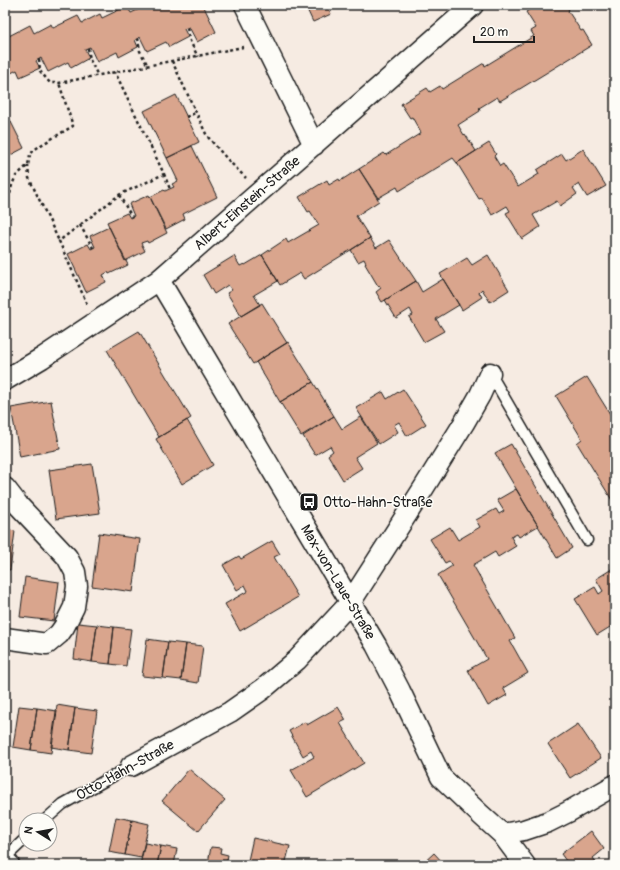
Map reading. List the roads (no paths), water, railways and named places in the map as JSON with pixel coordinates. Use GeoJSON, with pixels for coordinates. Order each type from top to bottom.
{"type":"FeatureCollection","features":[{"type":"Feature","properties":{"kind":"street"},"geometry":{"type":"LineString","coordinates":[[245,5],[314,145]]}},
{"type":"Feature","properties":{"kind":"street","name":"Albert-Einstein-Straße"},"geometry":{"type":"LineString","coordinates":[[5,380],[96,323],[159,280],[473,5]]}},
{"type":"Feature","properties":{"kind":"street","name":"Max-von-Laue-Straße"},"geometry":{"type":"LineString","coordinates":[[159,280],[376,646],[400,691],[441,777],[502,834],[525,865]]}},
{"type":"Feature","properties":{"kind":"street","name":"Otto-Hahn-Straße"},"geometry":{"type":"LineString","coordinates":[[131,766],[230,712],[263,689],[297,660],[350,603],[423,490],[464,423],[480,395],[490,373]]}},
{"type":"Feature","properties":{"kind":"street"},"geometry":{"type":"LineString","coordinates":[[5,488],[18,506],[67,556],[75,572],[77,586],[74,607],[64,627],[59,634],[47,644],[5,638]]}},
{"type":"Feature","properties":{"kind":"street"},"geometry":{"type":"LineString","coordinates":[[502,834],[524,830],[548,822],[615,785]]}},
{"type":"Feature","properties":{"kind":"lane"},"geometry":{"type":"LineString","coordinates":[[490,373],[587,540]]}},
{"type":"Feature","properties":{"kind":"lane","name":"Otto-Hahn-Straße"},"geometry":{"type":"LineString","coordinates":[[54,812],[63,804],[131,766]]}},
{"type":"Feature","properties":{"kind":"lane"},"geometry":{"type":"LineString","coordinates":[[5,858],[18,844]]}},
{"type":"Feature","properties":{"kind":"place","name":"Otto-Hahn-Straße"},"geometry":{"type":"Point","coordinates":[309,502]}}]}
